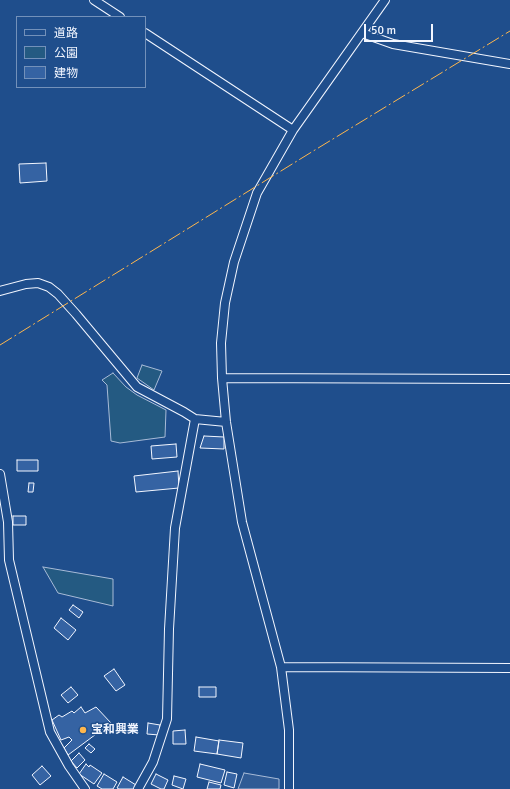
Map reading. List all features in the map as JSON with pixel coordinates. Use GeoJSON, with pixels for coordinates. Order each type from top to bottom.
{"type":"FeatureCollection","features":[{"type":"Feature","properties":{"kind":"street"},"geometry":{"type":"LineString","coordinates":[[94,0],[118,16]]}},
{"type":"Feature","properties":{"kind":"street"},"geometry":{"type":"LineString","coordinates":[[289,789],[289,730],[281,667],[242,522],[226,422],[222,378],[222,343],[225,310],[234,262],[257,193],[293,130],[385,0]]}},
{"type":"Feature","properties":{"kind":"street"},"geometry":{"type":"LineString","coordinates":[[362,33],[393,44],[510,64]]}},
{"type":"Feature","properties":{"kind":"street"},"geometry":{"type":"LineString","coordinates":[[146,34],[293,130]]}},
{"type":"Feature","properties":{"kind":"street"},"geometry":{"type":"LineString","coordinates":[[0,291],[26,284],[38,283],[49,287],[58,294],[76,314],[137,387],[195,419],[226,422]]}},
{"type":"Feature","properties":{"kind":"street"},"geometry":{"type":"LineString","coordinates":[[222,378],[510,379]]}},
{"type":"Feature","properties":{"kind":"street"},"geometry":{"type":"LineString","coordinates":[[138,789],[153,762],[167,719],[169,629],[175,528],[195,419]]}},
{"type":"Feature","properties":{"kind":"street"},"geometry":{"type":"LineString","coordinates":[[0,474],[9,560],[50,732],[69,766],[85,789]]}},
{"type":"Feature","properties":{"kind":"street"},"geometry":{"type":"LineString","coordinates":[[281,667],[510,668]]}},
{"type":"Feature","properties":{"kind":"green space"},"geometry":{"type":"Polygon","coordinates":[[[142,365],[162,371],[154,390],[137,378],[142,365]]]}},
{"type":"Feature","properties":{"kind":"green space"},"geometry":{"type":"Polygon","coordinates":[[[113,373],[126,387],[137,395],[166,410],[165,437],[120,443],[111,441],[107,385],[102,380],[113,373]]]}},
{"type":"Feature","properties":{"kind":"green space"},"geometry":{"type":"Polygon","coordinates":[[[43,567],[113,579],[113,606],[58,593],[43,567]]]}},
{"type":"Feature","properties":{"kind":"shaded area"},"geometry":{"type":"Polygon","coordinates":[[[244,773],[279,779],[279,789],[238,789],[244,773]]]}},
{"type":"Feature","properties":{"kind":"building"},"geometry":{"type":"Polygon","coordinates":[[[46,163],[47,181],[20,183],[19,164],[46,163]]]}},
{"type":"Feature","properties":{"kind":"building"},"geometry":{"type":"Polygon","coordinates":[[[204,436],[224,437],[224,449],[200,448],[204,436]]]}},
{"type":"Feature","properties":{"kind":"building"},"geometry":{"type":"Polygon","coordinates":[[[176,444],[177,457],[152,459],[151,446],[176,444]]]}},
{"type":"Feature","properties":{"kind":"building"},"geometry":{"type":"Polygon","coordinates":[[[17,460],[38,460],[38,471],[17,471],[17,460]]]}},
{"type":"Feature","properties":{"kind":"building"},"geometry":{"type":"Polygon","coordinates":[[[178,471],[179,488],[136,492],[134,476],[178,471]]]}},
{"type":"Feature","properties":{"kind":"building"},"geometry":{"type":"Polygon","coordinates":[[[29,483],[34,483],[33,492],[28,492],[29,483]]]}},
{"type":"Feature","properties":{"kind":"building"},"geometry":{"type":"Polygon","coordinates":[[[13,516],[26,516],[26,525],[13,525],[13,516]]]}},
{"type":"Feature","properties":{"kind":"building"},"geometry":{"type":"Polygon","coordinates":[[[73,605],[83,612],[79,618],[69,610],[73,605]]]}},
{"type":"Feature","properties":{"kind":"building"},"geometry":{"type":"Polygon","coordinates":[[[61,618],[76,630],[68,640],[54,628],[61,618]]]}},
{"type":"Feature","properties":{"kind":"building"},"geometry":{"type":"Polygon","coordinates":[[[114,669],[125,685],[116,691],[104,676],[114,669]]]}},
{"type":"Feature","properties":{"kind":"building"},"geometry":{"type":"Polygon","coordinates":[[[71,687],[78,695],[68,703],[61,695],[71,687]]]}},
{"type":"Feature","properties":{"kind":"building"},"geometry":{"type":"Polygon","coordinates":[[[199,687],[216,687],[216,697],[199,697],[199,687]]]}},
{"type":"Feature","properties":{"kind":"building"},"geometry":{"type":"Polygon","coordinates":[[[81,707],[85,713],[96,707],[111,723],[68,755],[64,748],[72,740],[69,737],[61,740],[52,720],[59,715],[62,717],[72,711],[74,713],[81,707]]]}},
{"type":"Feature","properties":{"kind":"building"},"geometry":{"type":"Polygon","coordinates":[[[148,723],[160,725],[159,735],[147,734],[148,723]]]}},
{"type":"Feature","properties":{"kind":"building"},"geometry":{"type":"Polygon","coordinates":[[[185,730],[186,744],[173,744],[173,731],[185,730]]]}},
{"type":"Feature","properties":{"kind":"building"},"geometry":{"type":"Polygon","coordinates":[[[196,737],[219,741],[217,754],[194,751],[196,737]]]}},
{"type":"Feature","properties":{"kind":"building"},"geometry":{"type":"Polygon","coordinates":[[[219,740],[243,743],[241,758],[217,754],[219,740]]]}},
{"type":"Feature","properties":{"kind":"building"},"geometry":{"type":"Polygon","coordinates":[[[89,744],[95,749],[91,753],[85,748],[89,744]]]}},
{"type":"Feature","properties":{"kind":"building"},"geometry":{"type":"Polygon","coordinates":[[[79,753],[85,760],[77,768],[71,761],[79,753]]]}},
{"type":"Feature","properties":{"kind":"building"},"geometry":{"type":"Polygon","coordinates":[[[86,764],[102,773],[94,784],[79,774],[86,764]]]}},
{"type":"Feature","properties":{"kind":"building"},"geometry":{"type":"Polygon","coordinates":[[[200,764],[225,770],[221,783],[197,777],[200,764]]]}},
{"type":"Feature","properties":{"kind":"building"},"geometry":{"type":"Polygon","coordinates":[[[42,766],[51,776],[40,785],[32,775],[42,766]]]}},
{"type":"Feature","properties":{"kind":"building"},"geometry":{"type":"Polygon","coordinates":[[[227,772],[237,774],[234,788],[224,785],[227,772]]]}},
{"type":"Feature","properties":{"kind":"building"},"geometry":{"type":"Polygon","coordinates":[[[104,774],[117,782],[113,789],[102,789],[97,786],[104,774]]]}},
{"type":"Feature","properties":{"kind":"building"},"geometry":{"type":"Polygon","coordinates":[[[156,774],[168,780],[164,789],[151,784],[156,774]]]}},
{"type":"Feature","properties":{"kind":"building"},"geometry":{"type":"Polygon","coordinates":[[[174,776],[186,779],[183,789],[172,785],[174,776]]]}},
{"type":"Feature","properties":{"kind":"building"},"geometry":{"type":"Polygon","coordinates":[[[123,777],[136,785],[134,789],[117,788],[123,777]]]}},
{"type":"Feature","properties":{"kind":"building"},"geometry":{"type":"Polygon","coordinates":[[[209,782],[221,785],[220,789],[207,789],[209,782]]]}},
{"type":"Feature","properties":{"kind":"power"},"geometry":{"type":"LineString","coordinates":[[0,345],[510,31]]}},
{"type":"Feature","properties":{"kind":"place","name":"宝和興業"},"geometry":{"type":"Point","coordinates":[83,730]}}]}
